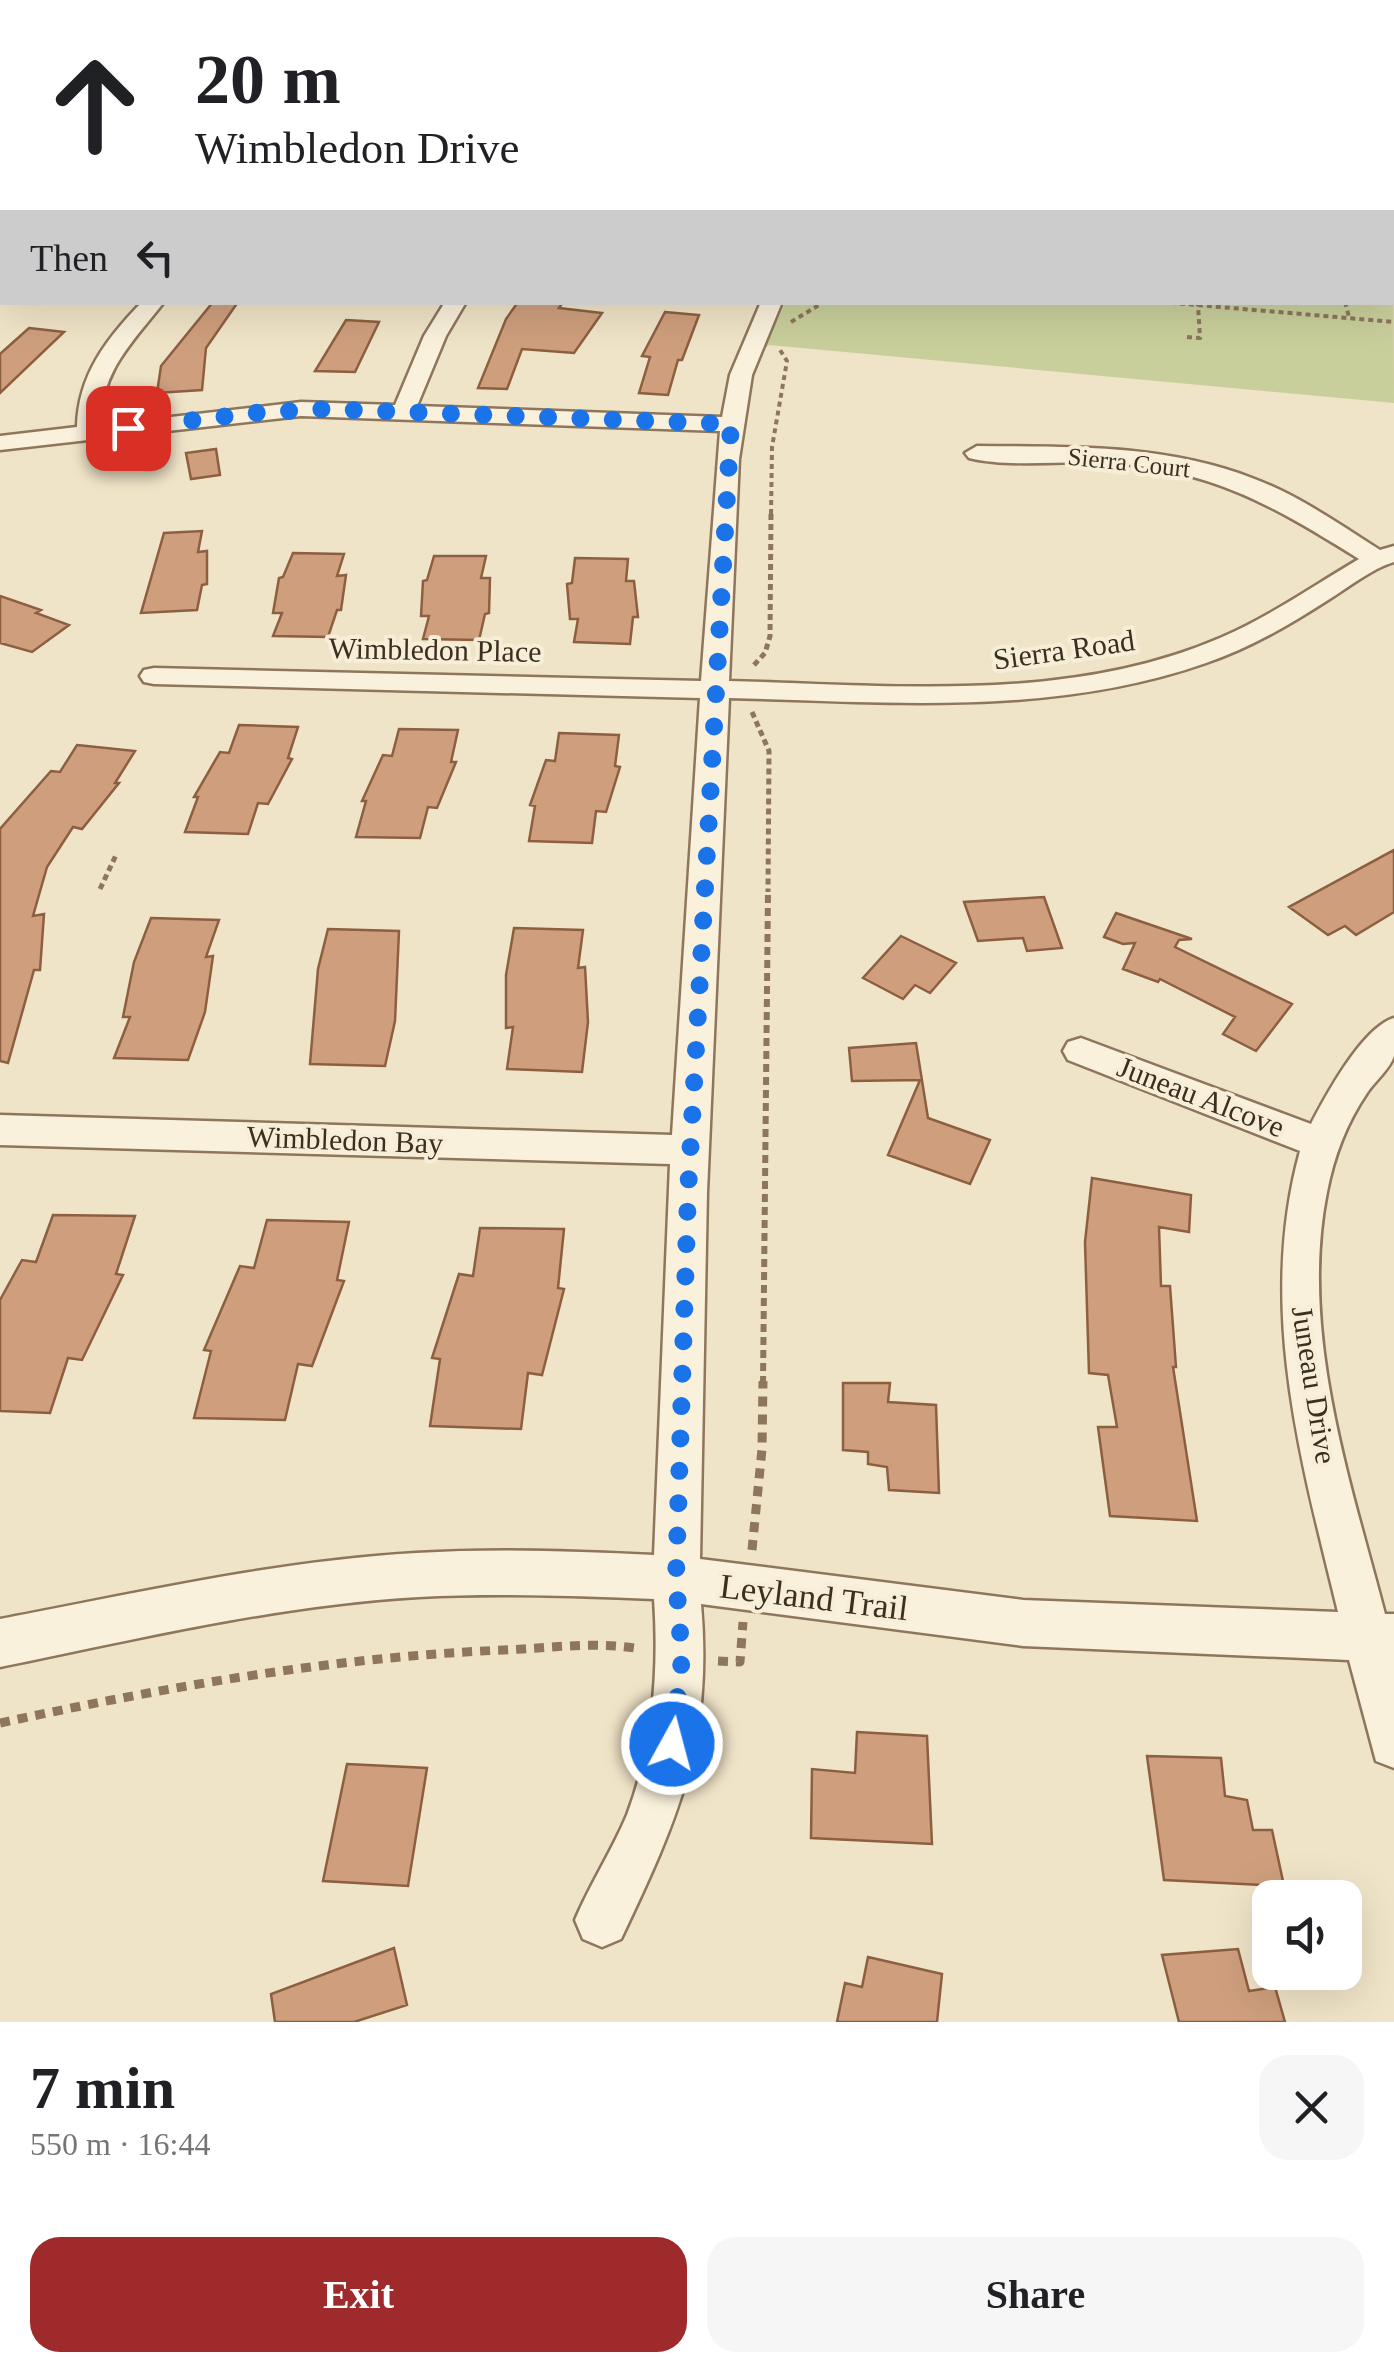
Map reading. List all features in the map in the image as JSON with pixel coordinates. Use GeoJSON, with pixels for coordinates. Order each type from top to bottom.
{"type":"FeatureCollection","features":[{"type":"Feature","properties":{"kind":"street"},"geometry":{"type":"LineString","coordinates":[[89,434],[90,395],[96,373],[111,348],[151,305]]}},
{"type":"Feature","properties":{"kind":"street"},"geometry":{"type":"LineString","coordinates":[[404,411],[436,336],[454,305]]}},
{"type":"Feature","properties":{"kind":"street"},"geometry":{"type":"LineString","coordinates":[[602,1920],[650,1822],[672,1744],[682,1658],[676,1578],[690,1150],[731,424],[748,352],[780,322]]}},
{"type":"Feature","properties":{"kind":"street"},"geometry":{"type":"LineString","coordinates":[[0,443],[288,410],[731,424]]}},
{"type":"Feature","properties":{"kind":"street","name":"Sierra Court"},"geometry":{"type":"LineString","coordinates":[[977,452],[1122,457],[1217,473],[1272,496],[1386,557]]}},
{"type":"Feature","properties":{"kind":"street","name":"Sierra Road"},"geometry":{"type":"LineString","coordinates":[[715,689],[994,694],[1142,673],[1230,644],[1386,557]]}},
{"type":"Feature","properties":{"kind":"street","name":"Wimbledon Place"},"geometry":{"type":"LineString","coordinates":[[154,676],[715,689]]}},
{"type":"Feature","properties":{"kind":"street","name":"Juneau Drive"},"geometry":{"type":"LineString","coordinates":[[1394,1031],[1358,1079],[1321,1144],[1304,1218],[1298,1314],[1314,1420],[1381,1638],[1394,1743]]}},
{"type":"Feature","properties":{"kind":"street","name":"Juneau Alcove"},"geometry":{"type":"LineString","coordinates":[[1081,1051],[1321,1144]]}},
{"type":"Feature","properties":{"kind":"street","name":"Wimbledon Bay"},"geometry":{"type":"LineString","coordinates":[[0,1130],[690,1150]]}},
{"type":"Feature","properties":{"kind":"street","name":"Leyland Trail"},"geometry":{"type":"LineString","coordinates":[[0,1642],[322,1584],[482,1572],[596,1572],[676,1578],[1023,1623],[1381,1638]]}},
{"type":"Feature","properties":{"kind":"path"},"geometry":{"type":"LineString","coordinates":[[0,1723],[186,1684],[365,1657],[615,1646],[682,1658],[740,1662],[762,1449],[769,751],[751,711],[752,690],[754,665],[765,653],[770,636],[772,447],[786,361],[779,349],[780,322],[789,322],[819,305]]}},
{"type":"Feature","properties":{"kind":"path"},"geometry":{"type":"LineString","coordinates":[[1186,338],[1200,338],[1198,305],[1394,322]]}},
{"type":"Feature","properties":{"kind":"path"},"geometry":{"type":"LineString","coordinates":[[1346,305],[1349,318]]}},
{"type":"Feature","properties":{"kind":"path"},"geometry":{"type":"LineString","coordinates":[[100,889],[116,853]]}},
{"type":"Feature","properties":{"kind":"green space"},"geometry":{"type":"Polygon","coordinates":[[[784,305],[1394,305],[1394,403],[769,345],[764,349],[784,305]]]}},
{"type":"Feature","properties":{"kind":"building"},"geometry":{"type":"Polygon","coordinates":[[[211,305],[236,305],[206,348],[202,390],[157,393],[161,366],[211,305]]]}},
{"type":"Feature","properties":{"kind":"building"},"geometry":{"type":"Polygon","coordinates":[[[516,305],[561,305],[559,308],[602,313],[574,353],[522,349],[507,389],[478,388],[506,319],[516,305]]]}},
{"type":"Feature","properties":{"kind":"building"},"geometry":{"type":"Polygon","coordinates":[[[665,312],[699,315],[682,360],[678,360],[668,395],[639,393],[650,357],[642,356],[665,312]]]}},
{"type":"Feature","properties":{"kind":"building"},"geometry":{"type":"Polygon","coordinates":[[[346,320],[379,322],[355,372],[315,371],[346,320]]]}},
{"type":"Feature","properties":{"kind":"building"},"geometry":{"type":"Polygon","coordinates":[[[29,328],[64,332],[0,393],[0,354],[29,328]]]}},
{"type":"Feature","properties":{"kind":"building"},"geometry":{"type":"Polygon","coordinates":[[[216,449],[220,475],[191,479],[186,453],[216,449]]]}},
{"type":"Feature","properties":{"kind":"building"},"geometry":{"type":"Polygon","coordinates":[[[202,531],[198,552],[207,551],[207,584],[202,585],[197,610],[141,613],[164,533],[202,531]]]}},
{"type":"Feature","properties":{"kind":"building"},"geometry":{"type":"Polygon","coordinates":[[[293,553],[344,554],[337,576],[346,575],[341,610],[337,610],[328,637],[273,636],[282,613],[273,613],[279,578],[283,577],[293,553]]]}},
{"type":"Feature","properties":{"kind":"building"},"geometry":{"type":"Polygon","coordinates":[[[434,556],[486,556],[481,578],[490,578],[489,613],[485,614],[479,640],[423,639],[429,616],[421,616],[423,581],[427,580],[434,556]]]}},
{"type":"Feature","properties":{"kind":"building"},"geometry":{"type":"Polygon","coordinates":[[[575,558],[628,559],[626,581],[634,581],[638,617],[633,617],[630,644],[574,642],[578,619],[570,619],[567,584],[572,583],[575,558]]]}},
{"type":"Feature","properties":{"kind":"building"},"geometry":{"type":"Polygon","coordinates":[[[0,596],[69,625],[32,652],[0,643],[0,596]]]}},
{"type":"Feature","properties":{"kind":"building"},"geometry":{"type":"Polygon","coordinates":[[[239,725],[298,727],[288,758],[292,759],[268,804],[258,803],[248,834],[185,832],[198,797],[194,797],[220,752],[229,753],[239,725]]]}},
{"type":"Feature","properties":{"kind":"building"},"geometry":{"type":"Polygon","coordinates":[[[399,729],[458,730],[451,762],[456,762],[437,808],[428,807],[420,838],[356,837],[366,801],[362,801],[383,755],[392,756],[399,729]]]}},
{"type":"Feature","properties":{"kind":"building"},"geometry":{"type":"Polygon","coordinates":[[[559,733],[619,735],[615,766],[620,767],[606,812],[596,811],[592,843],[529,841],[535,806],[530,805],[546,760],[555,761],[559,733]]]}},
{"type":"Feature","properties":{"kind":"building"},"geometry":{"type":"Polygon","coordinates":[[[77,745],[135,751],[115,783],[119,783],[82,829],[73,827],[47,867],[33,916],[44,914],[40,970],[34,970],[8,1063],[0,1061],[0,829],[51,771],[60,772],[77,745]]]}},
{"type":"Feature","properties":{"kind":"building"},"geometry":{"type":"Polygon","coordinates":[[[1394,850],[1394,912],[1356,935],[1345,926],[1328,935],[1289,907],[1394,850]]]}},
{"type":"Feature","properties":{"kind":"building"},"geometry":{"type":"Polygon","coordinates":[[[1044,897],[1062,948],[1027,951],[1023,938],[978,941],[964,902],[1044,897]]]}},
{"type":"Feature","properties":{"kind":"building"},"geometry":{"type":"Polygon","coordinates":[[[1116,913],[1192,939],[1179,940],[1175,947],[1292,1004],[1256,1051],[1223,1034],[1235,1017],[1160,979],[1158,982],[1123,969],[1135,943],[1123,944],[1104,937],[1116,913]]]}},
{"type":"Feature","properties":{"kind":"building"},"geometry":{"type":"Polygon","coordinates":[[[151,918],[219,920],[206,957],[213,956],[205,1012],[188,1060],[114,1058],[130,1017],[123,1017],[134,962],[151,918]]]}},
{"type":"Feature","properties":{"kind":"building"},"geometry":{"type":"Polygon","coordinates":[[[514,928],[583,930],[578,968],[585,967],[588,1022],[582,1072],[507,1069],[513,1027],[506,1028],[506,975],[514,928]]]}},
{"type":"Feature","properties":{"kind":"building"},"geometry":{"type":"Polygon","coordinates":[[[328,929],[399,931],[395,1021],[385,1066],[310,1064],[318,969],[328,929]]]}},
{"type":"Feature","properties":{"kind":"building"},"geometry":{"type":"Polygon","coordinates":[[[901,936],[956,963],[930,993],[915,985],[903,999],[863,978],[901,936]]]}},
{"type":"Feature","properties":{"kind":"building"},"geometry":{"type":"Polygon","coordinates":[[[916,1043],[928,1118],[990,1140],[970,1184],[888,1155],[920,1080],[852,1081],[849,1048],[916,1043]]]}},
{"type":"Feature","properties":{"kind":"building"},"geometry":{"type":"Polygon","coordinates":[[[1092,1178],[1191,1195],[1189,1232],[1159,1227],[1161,1286],[1170,1286],[1173,1367],[1197,1521],[1110,1516],[1098,1427],[1117,1427],[1108,1375],[1089,1373],[1085,1242],[1092,1178]]]}},
{"type":"Feature","properties":{"kind":"building"},"geometry":{"type":"Polygon","coordinates":[[[53,1215],[135,1216],[116,1274],[123,1275],[82,1360],[68,1358],[50,1413],[0,1411],[0,1300],[22,1260],[36,1262],[53,1215]]]}},
{"type":"Feature","properties":{"kind":"building"},"geometry":{"type":"Polygon","coordinates":[[[267,1220],[349,1222],[337,1280],[344,1281],[312,1366],[298,1364],[285,1420],[194,1418],[211,1351],[204,1350],[240,1266],[254,1268],[267,1220]]]}},
{"type":"Feature","properties":{"kind":"building"},"geometry":{"type":"Polygon","coordinates":[[[480,1228],[564,1229],[558,1288],[564,1289],[542,1375],[528,1373],[521,1429],[430,1426],[440,1359],[432,1358],[459,1274],[473,1276],[480,1228]]]}},
{"type":"Feature","properties":{"kind":"building"},"geometry":{"type":"Polygon","coordinates":[[[843,1383],[890,1383],[888,1402],[936,1405],[939,1493],[889,1490],[887,1467],[868,1464],[868,1452],[843,1450],[843,1383]]]}},
{"type":"Feature","properties":{"kind":"building"},"geometry":{"type":"Polygon","coordinates":[[[857,1732],[927,1736],[932,1844],[811,1838],[812,1769],[855,1773],[857,1732]]]}},
{"type":"Feature","properties":{"kind":"building"},"geometry":{"type":"Polygon","coordinates":[[[1147,1756],[1221,1758],[1225,1796],[1247,1800],[1253,1830],[1272,1830],[1283,1880],[1252,1880],[1252,1884],[1164,1880],[1147,1756]]]}},
{"type":"Feature","properties":{"kind":"building"},"geometry":{"type":"Polygon","coordinates":[[[347,1764],[427,1768],[408,1886],[323,1881],[347,1764]]]}},
{"type":"Feature","properties":{"kind":"building"},"geometry":{"type":"Polygon","coordinates":[[[394,1948],[407,2005],[354,2022],[275,2022],[271,1994],[394,1948]]]}},
{"type":"Feature","properties":{"kind":"building"},"geometry":{"type":"Polygon","coordinates":[[[1238,1949],[1249,1991],[1276,1990],[1285,2022],[1179,2022],[1162,1955],[1238,1949]]]}},
{"type":"Feature","properties":{"kind":"building"},"geometry":{"type":"Polygon","coordinates":[[[868,1957],[942,1974],[937,2022],[837,2022],[845,1983],[862,1987],[868,1957]]]}},
{"type":"Feature","properties":{"kind":"route"},"geometry":{"type":"LineString","coordinates":[[128,428],[324,409],[731,424],[688,1192],[676,1578],[682,1658],[672,1744]]}}]}
